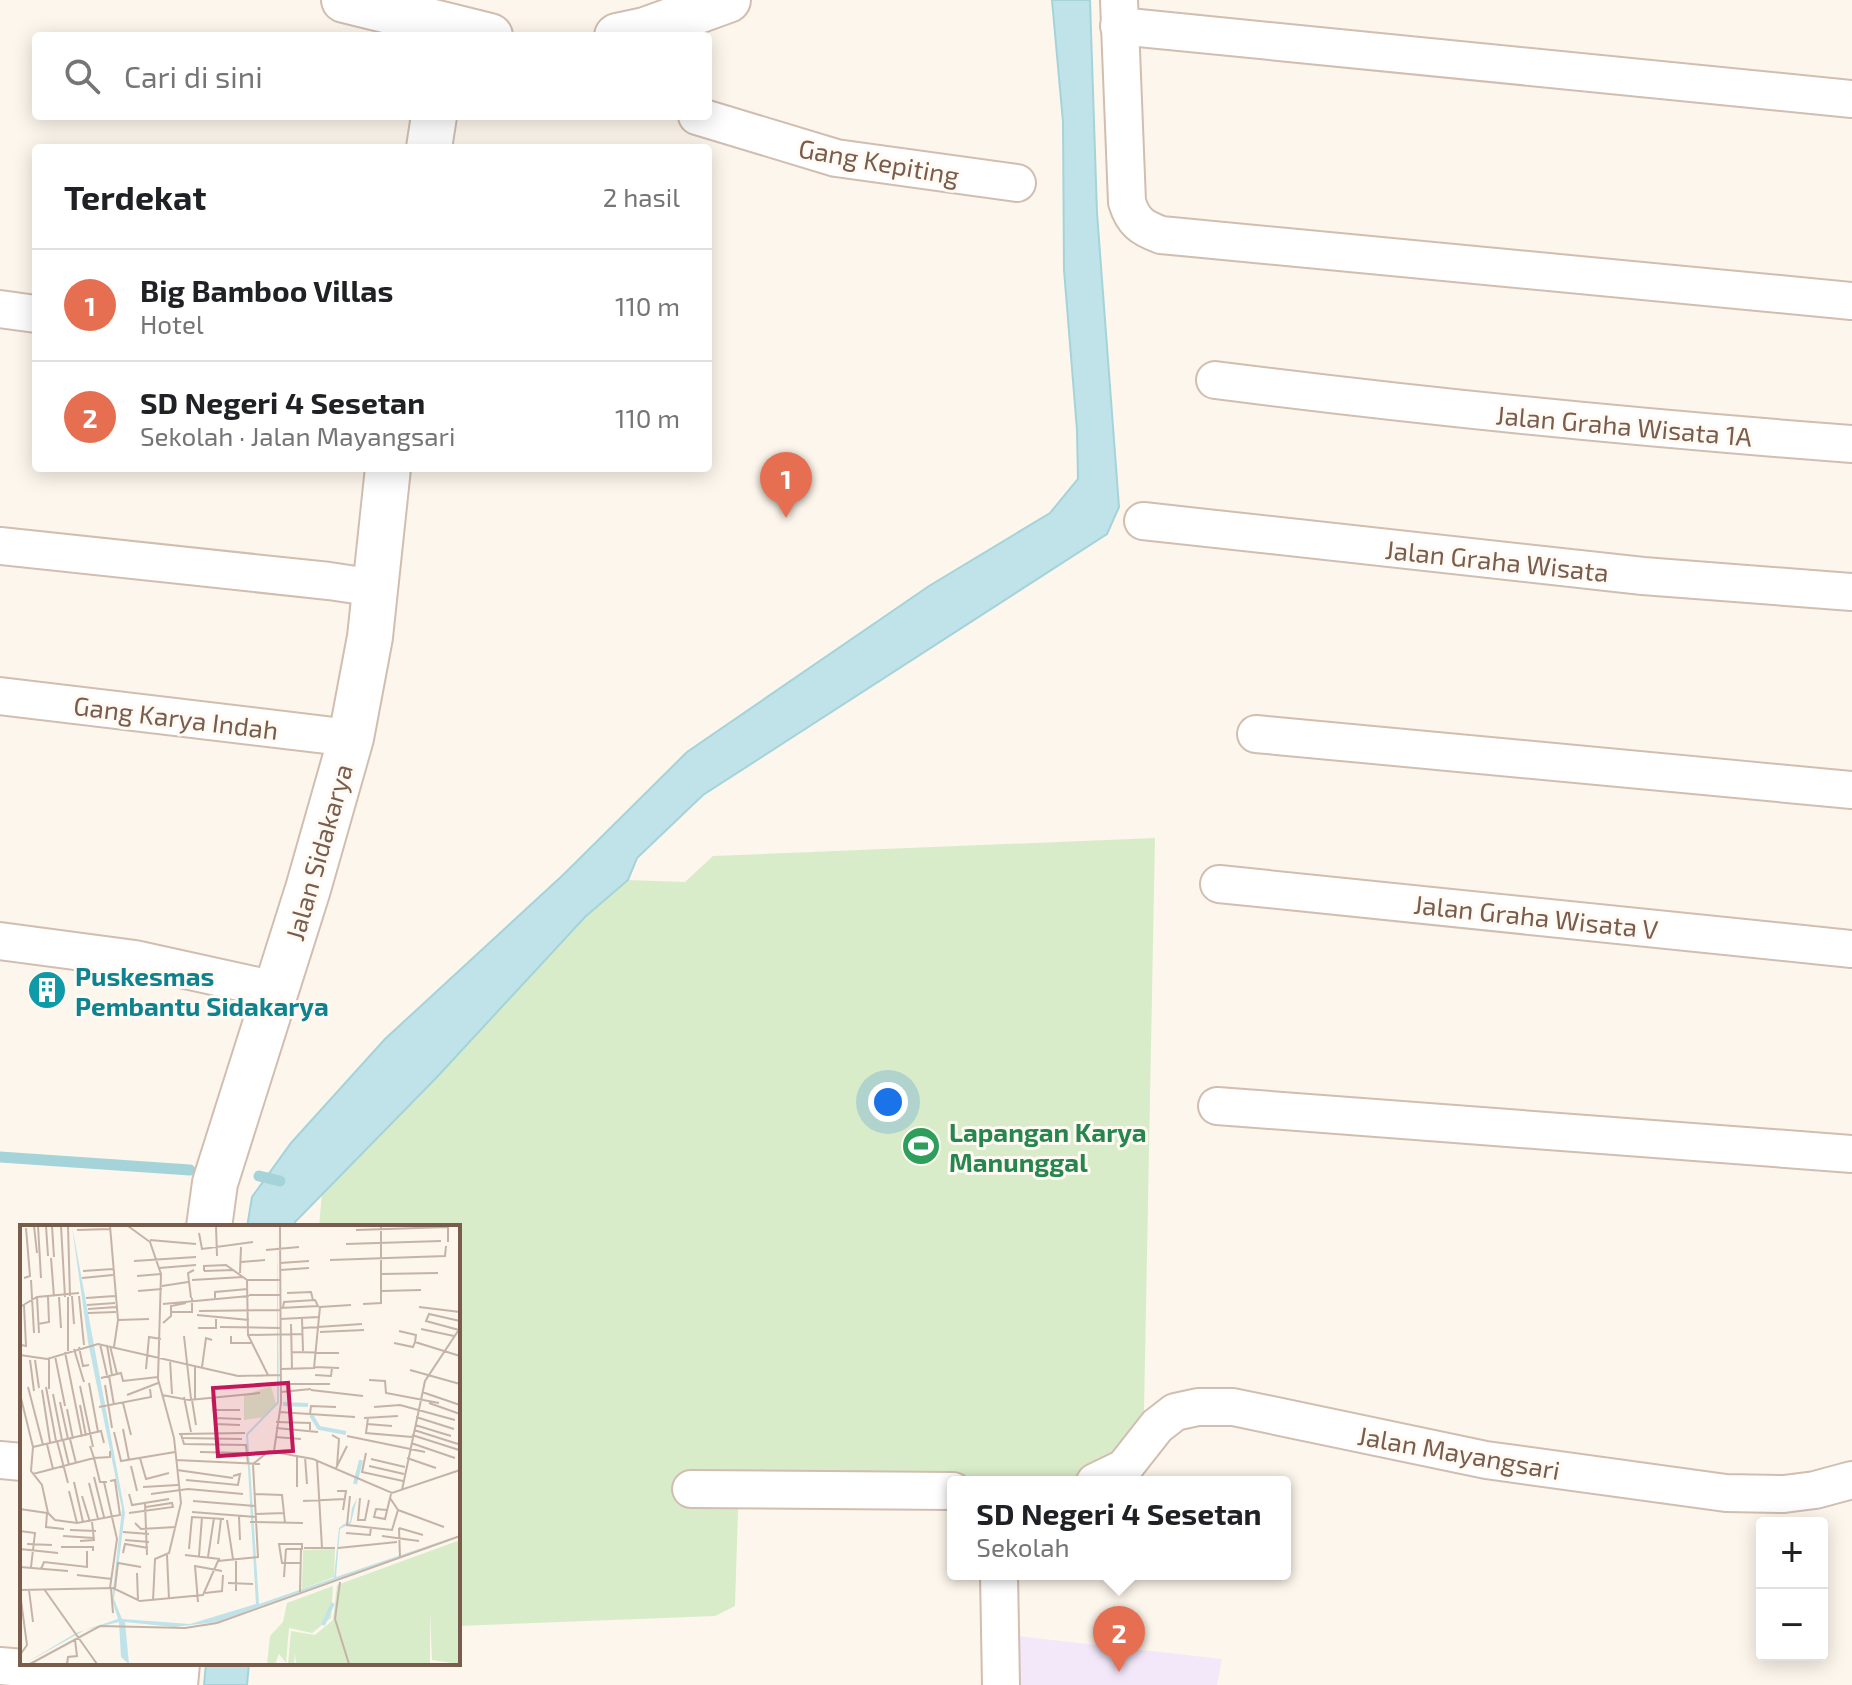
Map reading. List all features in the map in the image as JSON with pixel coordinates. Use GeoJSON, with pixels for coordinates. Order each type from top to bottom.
{"type":"FeatureCollection","features":[{"type":"Feature","properties":{"kind":"street"},"geometry":{"type":"LineString","coordinates":[[344,0],[447,31]]}},
{"type":"Feature","properties":{"kind":"street"},"geometry":{"type":"LineString","coordinates":[[636,32],[710,3]]}},
{"type":"Feature","properties":{"kind":"street"},"geometry":{"type":"LineString","coordinates":[[1852,99],[1119,13],[1127,202],[1135,221],[1143,228],[1161,235],[1852,301]]}},
{"type":"Feature","properties":{"kind":"street"},"geometry":{"type":"LineString","coordinates":[[430,144],[433,120]]}},
{"type":"Feature","properties":{"kind":"street","name":"Gang Kepiting"},"geometry":{"type":"LineString","coordinates":[[710,120],[836,158],[1017,183]]}},
{"type":"Feature","properties":{"kind":"street"},"geometry":{"type":"LineString","coordinates":[[0,309],[32,313]]}},
{"type":"Feature","properties":{"kind":"street","name":"Jalan Graha Wisata 1A"},"geometry":{"type":"LineString","coordinates":[[1215,380],[1395,403],[1661,430],[1852,444]]}},
{"type":"Feature","properties":{"kind":"street","name":"Jalan Sidakarya"},"geometry":{"type":"LineString","coordinates":[[209,1225],[215,1183],[308,889],[351,738],[370,637],[388,472]]}},
{"type":"Feature","properties":{"kind":"street","name":"Jalan Graha Wisata"},"geometry":{"type":"LineString","coordinates":[[1143,521],[1643,576],[1852,592]]}},
{"type":"Feature","properties":{"kind":"street"},"geometry":{"type":"LineString","coordinates":[[0,546],[376,588]]}},
{"type":"Feature","properties":{"kind":"street","name":"Gang Karya Indah"},"geometry":{"type":"LineString","coordinates":[[0,696],[351,738]]}},
{"type":"Feature","properties":{"kind":"street"},"geometry":{"type":"LineString","coordinates":[[1256,734],[1852,790]]}},
{"type":"Feature","properties":{"kind":"street","name":"Jalan Graha Wisata V"},"geometry":{"type":"LineString","coordinates":[[1219,884],[1852,949]]}},
{"type":"Feature","properties":{"kind":"street"},"geometry":{"type":"LineString","coordinates":[[0,941],[135,959],[276,990]]}},
{"type":"Feature","properties":{"kind":"street"},"geometry":{"type":"LineString","coordinates":[[1217,1106],[1852,1154]]}},
{"type":"Feature","properties":{"kind":"street","name":"Jalan Mayangsari"},"geometry":{"type":"LineString","coordinates":[[1107,1476],[1124,1468],[1157,1426],[1175,1412],[1198,1407],[1233,1407],[1486,1460],[1726,1493],[1784,1494],[1852,1480]]}},
{"type":"Feature","properties":{"kind":"street"},"geometry":{"type":"LineString","coordinates":[[0,1460],[20,1462]]}},
{"type":"Feature","properties":{"kind":"street"},"geometry":{"type":"LineString","coordinates":[[691,1489],[947,1491]]}},
{"type":"Feature","properties":{"kind":"street"},"geometry":{"type":"LineString","coordinates":[[999,1580],[1001,1685]]}},
{"type":"Feature","properties":{"kind":"street"},"geometry":{"type":"LineString","coordinates":[[0,1666],[176,1676]]}},
{"type":"Feature","properties":{"kind":"shaded area"},"geometry":{"type":"Polygon","coordinates":[[[1017,1636],[1222,1659],[1217,1685],[1020,1685],[1017,1636]]]}},
{"type":"Feature","properties":{"kind":"green space","name":"Lapangan Karya Manunggal"},"geometry":{"type":"Polygon","coordinates":[[[1155,838],[1144,1411],[1127,1446],[1109,1469],[1084,1476],[739,1479],[735,1606],[715,1616],[460,1626],[460,1225],[319,1225],[322,1193],[437,1077],[586,917],[628,880],[685,882],[713,856],[1155,838]]]}},
{"type":"Feature","properties":{"kind":"water"},"geometry":{"type":"Polygon","coordinates":[[[1052,0],[1090,0],[1097,213],[1119,507],[1107,534],[703,795],[637,858],[628,880],[585,917],[294,1225],[247,1225],[252,1197],[291,1143],[385,1039],[563,875],[687,752],[929,586],[1050,513],[1078,479],[1064,270],[1063,122],[1052,0]]]}},
{"type":"Feature","properties":{"kind":"water"},"geometry":{"type":"Polygon","coordinates":[[[206,1665],[249,1665],[247,1685],[204,1685],[206,1665]]]}},
{"type":"Feature","properties":{"kind":"waterway"},"geometry":{"type":"LineString","coordinates":[[0,1157],[190,1170]]}},
{"type":"Feature","properties":{"kind":"waterway"},"geometry":{"type":"LineString","coordinates":[[259,1176],[280,1181]]}},
{"type":"Feature","properties":{"kind":"place","name":"Big Bamboo Villas"},"geometry":{"type":"Point","coordinates":[786,518]}},
{"type":"Feature","properties":{"kind":"place","name":"Puskesmas Pembantu Sidakarya"},"geometry":{"type":"Point","coordinates":[47,990]}},
{"type":"Feature","properties":{"kind":"place","name":"Lapangan Karya Manunggal"},"geometry":{"type":"Point","coordinates":[921,1146]}},
{"type":"Feature","properties":{"kind":"place","name":"SD Negeri 4 Sesetan"},"geometry":{"type":"Point","coordinates":[1119,1672]}}]}
